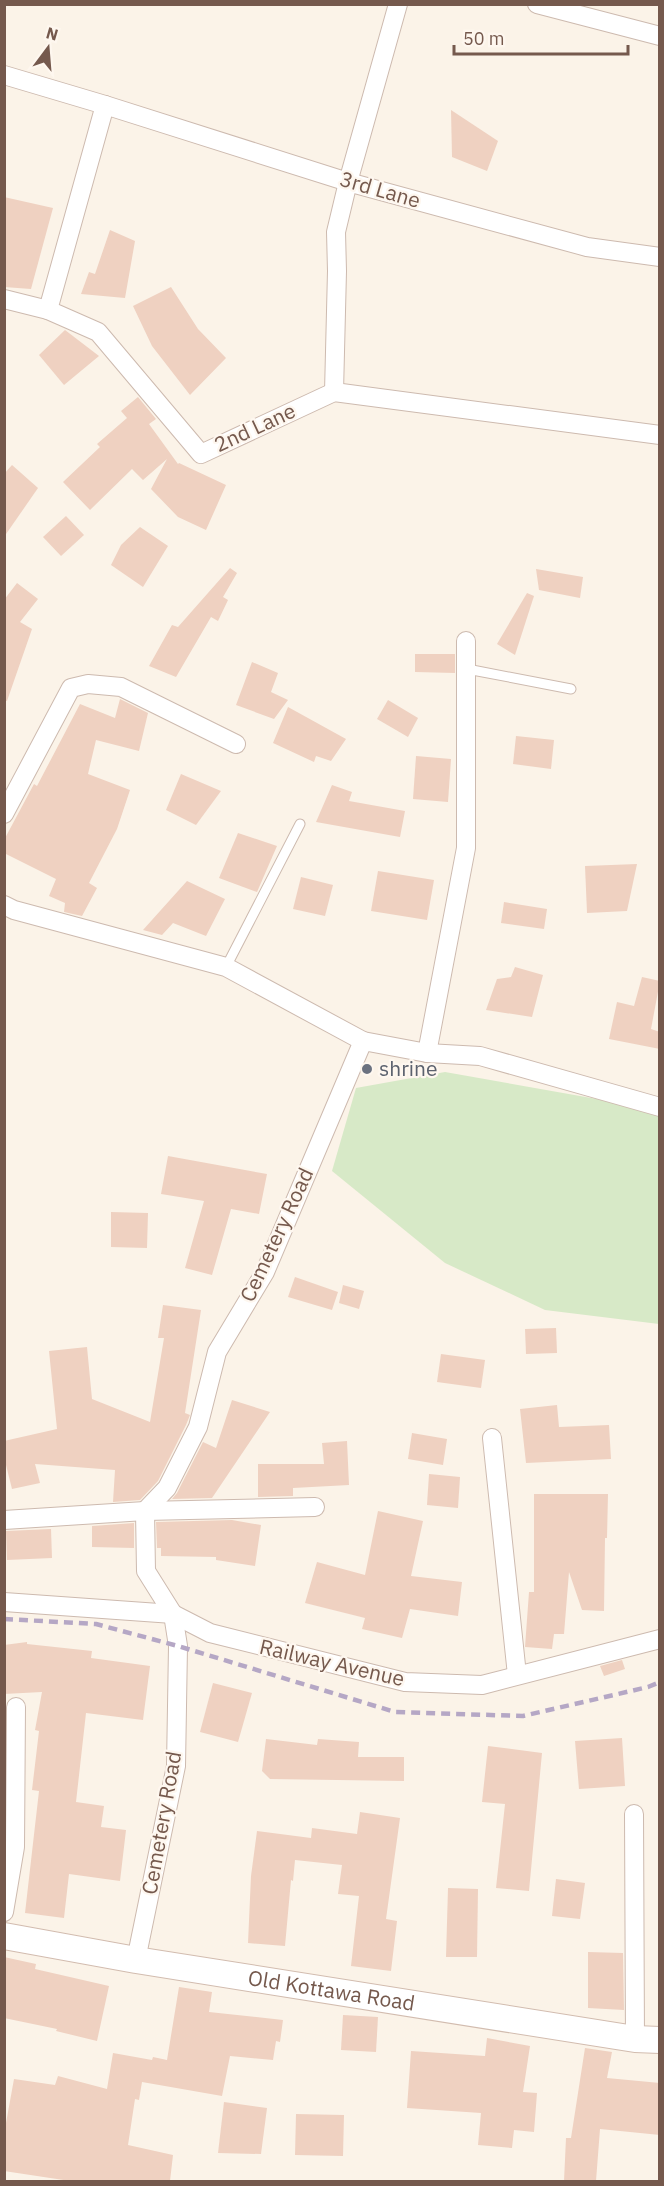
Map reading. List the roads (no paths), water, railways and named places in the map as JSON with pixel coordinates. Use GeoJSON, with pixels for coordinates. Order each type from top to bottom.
{"type":"FeatureCollection","features":[{"type":"Feature","properties":{"kind":"street"},"geometry":{"type":"LineString","coordinates":[[398,4],[336,231],[334,392],[660,435]]}},
{"type":"Feature","properties":{"kind":"street"},"geometry":{"type":"LineString","coordinates":[[537,4],[660,36]]}},
{"type":"Feature","properties":{"kind":"street","name":"3rd Lane"},"geometry":{"type":"LineString","coordinates":[[4,75],[348,182],[586,247],[660,257]]}},
{"type":"Feature","properties":{"kind":"street"},"geometry":{"type":"LineString","coordinates":[[4,299],[48,310],[105,105]]}},
{"type":"Feature","properties":{"kind":"street","name":"2nd Lane"},"geometry":{"type":"LineString","coordinates":[[48,310],[98,332],[201,454],[334,392]]}},
{"type":"Feature","properties":{"kind":"street"},"geometry":{"type":"LineString","coordinates":[[427,1053],[466,848],[466,641]]}},
{"type":"Feature","properties":{"kind":"street"},"geometry":{"type":"LineString","coordinates":[[4,814],[71,688],[88,684],[121,687],[236,744]]}},
{"type":"Feature","properties":{"kind":"street"},"geometry":{"type":"LineString","coordinates":[[4,905],[14,910],[226,967],[363,1041],[427,1053],[480,1056],[660,1107]]}},
{"type":"Feature","properties":{"kind":"street","name":"Cemetery Road"},"geometry":{"type":"LineString","coordinates":[[136,1960],[176,1766],[178,1646],[173,1614],[146,1570],[145,1511],[167,1488],[198,1427],[217,1352],[265,1272],[363,1041]]}},
{"type":"Feature","properties":{"kind":"street"},"geometry":{"type":"LineString","coordinates":[[492,1438],[518,1675]]}},
{"type":"Feature","properties":{"kind":"street"},"geometry":{"type":"LineString","coordinates":[[4,1520],[145,1511],[315,1507]]}},
{"type":"Feature","properties":{"kind":"street","name":"Railway Avenue"},"geometry":{"type":"LineString","coordinates":[[4,1602],[173,1614],[210,1633],[405,1682],[482,1685],[660,1639]]}},
{"type":"Feature","properties":{"kind":"street"},"geometry":{"type":"LineString","coordinates":[[4,1912],[15,1847],[16,1707]]}},
{"type":"Feature","properties":{"kind":"street"},"geometry":{"type":"LineString","coordinates":[[634,1814],[647,2039]]}},
{"type":"Feature","properties":{"kind":"street","name":"Old Kottawa Road"},"geometry":{"type":"LineString","coordinates":[[4,1936],[136,1960],[647,2039]]}},
{"type":"Feature","properties":{"kind":"lane"},"geometry":{"type":"LineString","coordinates":[[467,669],[571,689]]}},
{"type":"Feature","properties":{"kind":"lane"},"geometry":{"type":"LineString","coordinates":[[226,967],[300,824]]}},
{"type":"Feature","properties":{"kind":"railway"},"geometry":{"type":"LineString","coordinates":[[4,1619],[96,1624],[178,1646],[395,1712],[523,1716],[648,1687],[660,1682]]}},
{"type":"Feature","properties":{"kind":"place","name":"shrine"},"geometry":{"type":"Point","coordinates":[367,1069]}}]}
